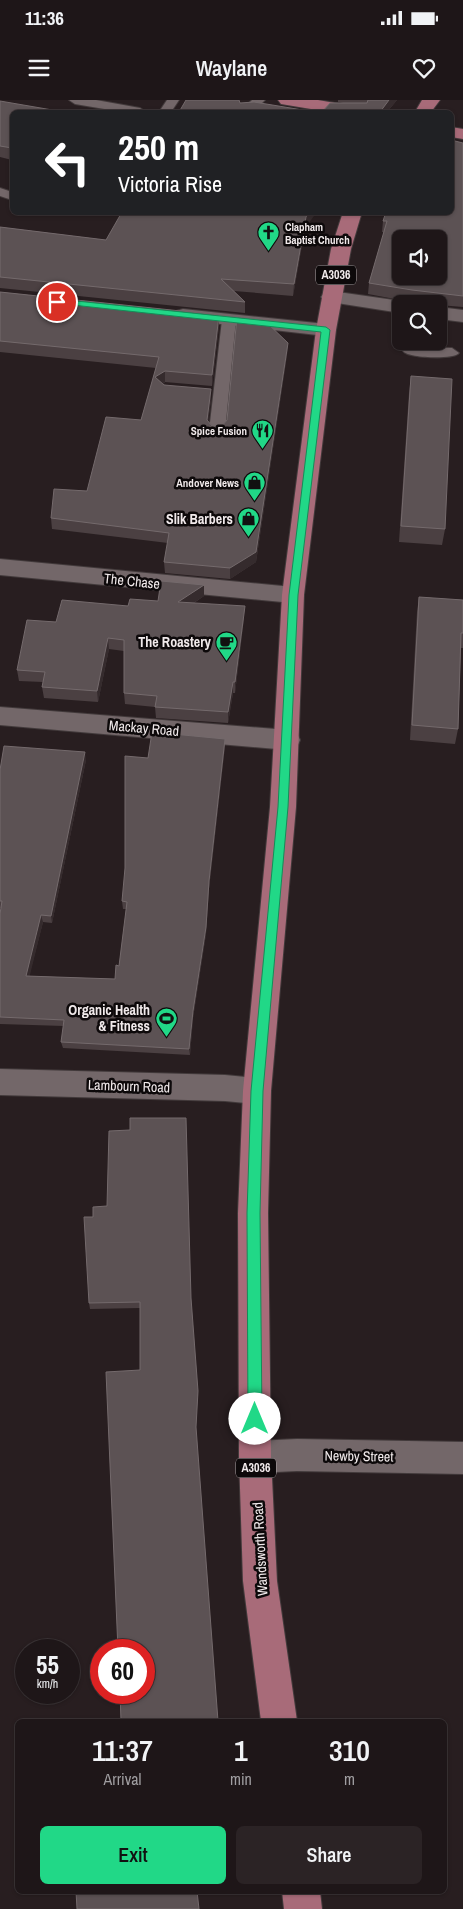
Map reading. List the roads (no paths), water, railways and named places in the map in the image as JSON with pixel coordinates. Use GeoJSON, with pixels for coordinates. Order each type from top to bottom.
{"type":"FeatureCollection","features":[{"type":"Feature","properties":{"kind":"main road"},"geometry":{"type":"LineString","coordinates":[[287,100],[345,110]]}},
{"type":"Feature","properties":{"kind":"main road","name":"Wandsworth Road"},"geometry":{"type":"LineString","coordinates":[[279,1719],[260,1581],[256,1457],[253,1213],[257,1091],[288,740],[294,595],[326,330],[341,250],[352,215]]}},
{"type":"Feature","properties":{"kind":"main road"},"geometry":{"type":"LineString","coordinates":[[301,1894],[303,1909]]}},
{"type":"Feature","properties":{"kind":"street"},"geometry":{"type":"LineString","coordinates":[[331,298],[392,306]]}},
{"type":"Feature","properties":{"kind":"street"},"geometry":{"type":"LineString","coordinates":[[162,313],[326,330]]}},
{"type":"Feature","properties":{"kind":"street"},"geometry":{"type":"LineString","coordinates":[[447,314],[463,316]]}},
{"type":"Feature","properties":{"kind":"street","name":"The Chase"},"geometry":{"type":"LineString","coordinates":[[0,567],[294,595]]}},
{"type":"Feature","properties":{"kind":"street","name":"Mackay Road"},"geometry":{"type":"LineString","coordinates":[[0,716],[288,740]]}},
{"type":"Feature","properties":{"kind":"street","name":"Lambourn Road"},"geometry":{"type":"LineString","coordinates":[[0,1082],[225,1088],[257,1091]]}},
{"type":"Feature","properties":{"kind":"street","name":"Newby Street"},"geometry":{"type":"LineString","coordinates":[[256,1457],[297,1455],[463,1458]]}},
{"type":"Feature","properties":{"kind":"lane"},"geometry":{"type":"LineString","coordinates":[[75,100],[129,110]]}},
{"type":"Feature","properties":{"kind":"lane"},"geometry":{"type":"LineString","coordinates":[[248,110],[259,100]]}},
{"type":"Feature","properties":{"kind":"lane"},"geometry":{"type":"LineString","coordinates":[[217,431],[229,320]]}},
{"type":"Feature","properties":{"kind":"lane"},"geometry":{"type":"LineString","coordinates":[[410,350],[452,353]]}},
{"type":"Feature","properties":{"kind":"lane"},"geometry":{"type":"LineString","coordinates":[[202,392],[221,394]]}},
{"type":"Feature","properties":{"kind":"place","name":"Clapham Baptist Church"},"geometry":{"type":"Point","coordinates":[269,252]}},
{"type":"Feature","properties":{"kind":"place","name":"Spice Fusion"},"geometry":{"type":"Point","coordinates":[263,450]}},
{"type":"Feature","properties":{"kind":"place","name":"Andover News"},"geometry":{"type":"Point","coordinates":[255,502]}},
{"type":"Feature","properties":{"kind":"place","name":"Slik Barbers"},"geometry":{"type":"Point","coordinates":[249,538]}},
{"type":"Feature","properties":{"kind":"place","name":"The Roastery"},"geometry":{"type":"Point","coordinates":[227,661]}},
{"type":"Feature","properties":{"kind":"place","name":"Organic Health & Fitness"},"geometry":{"type":"Point","coordinates":[166,1037]}}]}
